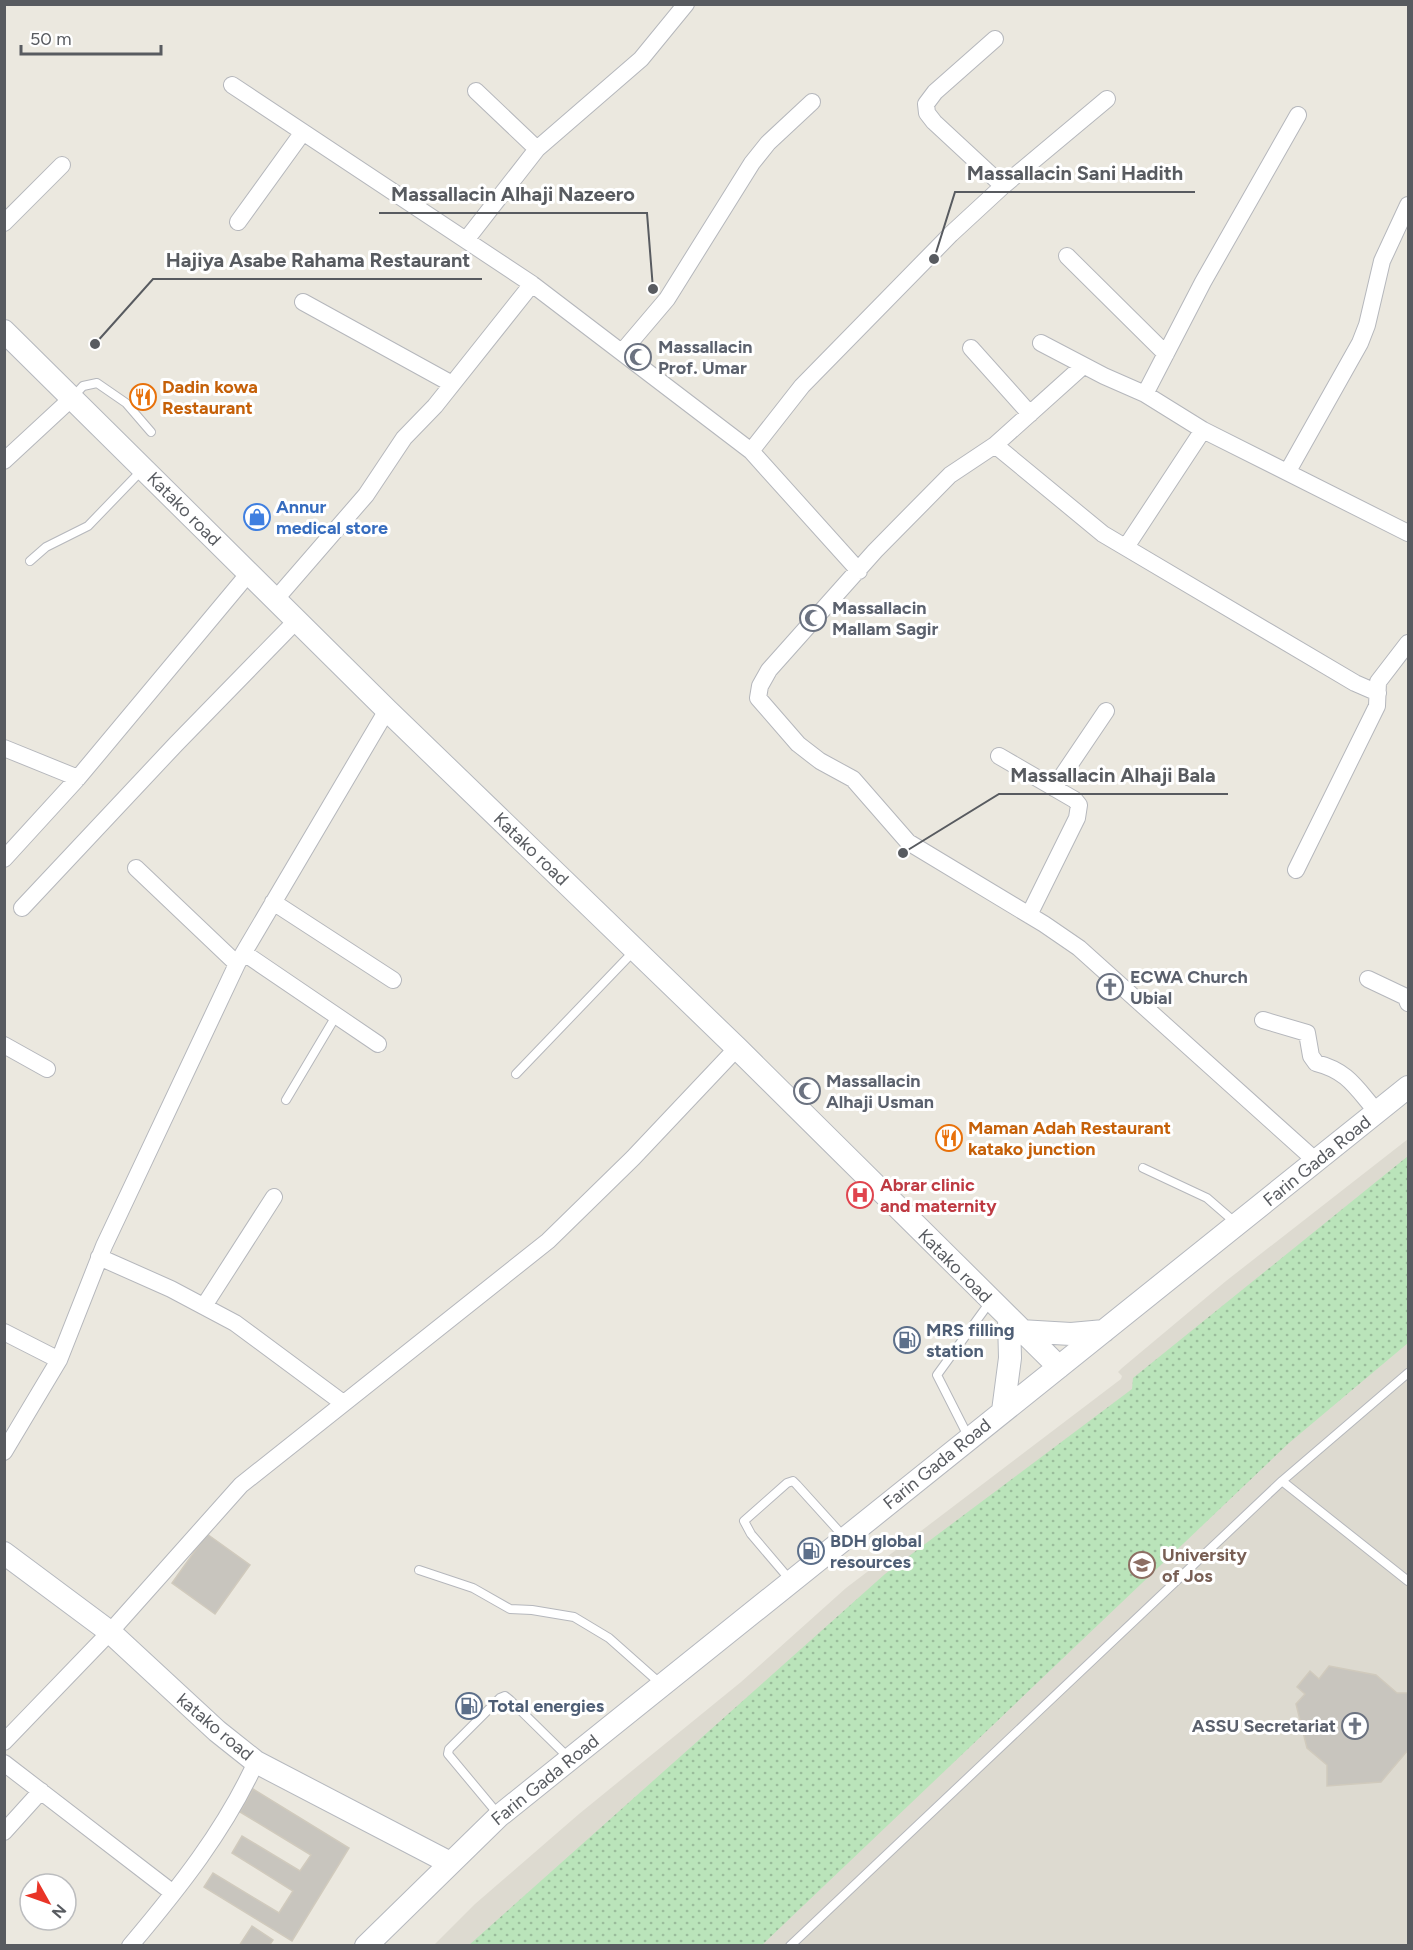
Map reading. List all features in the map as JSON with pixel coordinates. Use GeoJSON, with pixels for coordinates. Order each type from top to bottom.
{"type":"FeatureCollection","features":[{"type":"Feature","properties":{"kind":"street"},"geometry":{"type":"LineString","coordinates":[[466,240],[537,149],[641,59],[686,4]]}},
{"type":"Feature","properties":{"kind":"street"},"geometry":{"type":"LineString","coordinates":[[995,39],[935,93],[926,104],[927,112],[934,122],[1003,186]]}},
{"type":"Feature","properties":{"kind":"street"},"geometry":{"type":"LineString","coordinates":[[232,85],[532,284],[751,451],[859,571]]}},
{"type":"Feature","properties":{"kind":"street"},"geometry":{"type":"LineString","coordinates":[[476,91],[537,149]]}},
{"type":"Feature","properties":{"kind":"street"},"geometry":{"type":"LineString","coordinates":[[751,451],[802,386],[951,234],[1003,186],[1107,99]]}},
{"type":"Feature","properties":{"kind":"street"},"geometry":{"type":"LineString","coordinates":[[622,352],[667,299],[752,163],[768,143],[812,102]]}},
{"type":"Feature","properties":{"kind":"street"},"geometry":{"type":"LineString","coordinates":[[1145,394],[1203,282],[1299,115]]}},
{"type":"Feature","properties":{"kind":"street"},"geometry":{"type":"LineString","coordinates":[[238,222],[303,132]]}},
{"type":"Feature","properties":{"kind":"street"},"geometry":{"type":"LineString","coordinates":[[4,223],[62,165]]}},
{"type":"Feature","properties":{"kind":"street"},"geometry":{"type":"LineString","coordinates":[[1288,471],[1360,343],[1367,325],[1382,261],[1408,205]]}},
{"type":"Feature","properties":{"kind":"street"},"geometry":{"type":"LineString","coordinates":[[1067,256],[1166,354]]}},
{"type":"Feature","properties":{"kind":"street"},"geometry":{"type":"LineString","coordinates":[[275,600],[366,495],[404,438],[452,384],[532,284]]}},
{"type":"Feature","properties":{"kind":"street"},"geometry":{"type":"LineString","coordinates":[[303,302],[452,384]]}},
{"type":"Feature","properties":{"kind":"street","name":"Katako road"},"geometry":{"type":"LineString","coordinates":[[4,331],[296,621],[737,1048],[1014,1326],[1059,1367]]}},
{"type":"Feature","properties":{"kind":"street"},"geometry":{"type":"LineString","coordinates":[[1041,343],[1083,366],[1145,394],[1203,430],[1408,533]]}},
{"type":"Feature","properties":{"kind":"street"},"geometry":{"type":"LineString","coordinates":[[971,348],[1030,414]]}},
{"type":"Feature","properties":{"kind":"street"},"geometry":{"type":"LineString","coordinates":[[1083,366],[995,445],[950,475],[874,551],[859,571],[769,670],[760,686],[758,698],[798,744],[820,761],[853,779],[909,842],[1079,948],[1316,1161]]}},
{"type":"Feature","properties":{"kind":"street"},"geometry":{"type":"LineString","coordinates":[[4,461],[72,398]]}},
{"type":"Feature","properties":{"kind":"street"},"geometry":{"type":"LineString","coordinates":[[1126,548],[1203,430]]}},
{"type":"Feature","properties":{"kind":"street"},"geometry":{"type":"LineString","coordinates":[[995,445],[1103,534],[1355,683],[1378,693]]}},
{"type":"Feature","properties":{"kind":"street"},"geometry":{"type":"LineString","coordinates":[[4,859],[78,778],[249,573]]}},
{"type":"Feature","properties":{"kind":"street"},"geometry":{"type":"LineString","coordinates":[[22,908],[176,744],[296,621]]}},
{"type":"Feature","properties":{"kind":"street"},"geometry":{"type":"LineString","coordinates":[[1296,870],[1377,706],[1378,682],[1408,643]]}},
{"type":"Feature","properties":{"kind":"street"},"geometry":{"type":"LineString","coordinates":[[4,1452],[58,1360],[99,1257],[240,959],[387,710]]}},
{"type":"Feature","properties":{"kind":"street"},"geometry":{"type":"LineString","coordinates":[[1054,788],[1106,711]]}},
{"type":"Feature","properties":{"kind":"street"},"geometry":{"type":"LineString","coordinates":[[4,748],[78,778]]}},
{"type":"Feature","properties":{"kind":"street"},"geometry":{"type":"LineString","coordinates":[[999,756],[1079,805],[1077,818],[1029,915]]}},
{"type":"Feature","properties":{"kind":"street"},"geometry":{"type":"LineString","coordinates":[[136,868],[240,959],[336,1016],[378,1044]]}},
{"type":"Feature","properties":{"kind":"street"},"geometry":{"type":"LineString","coordinates":[[273,902],[393,980]]}},
{"type":"Feature","properties":{"kind":"street"},"geometry":{"type":"LineString","coordinates":[[1368,979],[1406,997],[1408,1003]]}},
{"type":"Feature","properties":{"kind":"street"},"geometry":{"type":"LineString","coordinates":[[1263,1020],[1307,1033],[1311,1056],[1316,1063],[1335,1067],[1377,1112]]}},
{"type":"Feature","properties":{"kind":"street"},"geometry":{"type":"LineString","coordinates":[[4,1046],[47,1069]]}},
{"type":"Feature","properties":{"kind":"street"},"geometry":{"type":"LineString","coordinates":[[4,1742],[110,1632],[241,1485],[548,1241],[633,1158],[737,1048]]}},
{"type":"Feature","properties":{"kind":"street","name":"Farin Gada Road"},"geometry":{"type":"LineString","coordinates":[[366,1946],[499,1816],[1408,1087]]}},
{"type":"Feature","properties":{"kind":"street"},"geometry":{"type":"LineString","coordinates":[[204,1306],[274,1197]]}},
{"type":"Feature","properties":{"kind":"street"},"geometry":{"type":"LineString","coordinates":[[99,1257],[235,1323],[343,1403]]}},
{"type":"Feature","properties":{"kind":"street"},"geometry":{"type":"LineString","coordinates":[[1003,1412],[1014,1326],[1071,1334],[1104,1331]]}},
{"type":"Feature","properties":{"kind":"street"},"geometry":{"type":"LineString","coordinates":[[4,1332],[58,1360]]}},
{"type":"Feature","properties":{"kind":"street","name":"katako road"},"geometry":{"type":"LineString","coordinates":[[7,1559],[110,1632],[217,1731],[256,1762],[450,1863]]}},
{"type":"Feature","properties":{"kind":"street"},"geometry":{"type":"LineString","coordinates":[[130,1946],[202,1857],[242,1792],[256,1762]]}},
{"type":"Feature","properties":{"kind":"street"},"geometry":{"type":"LineString","coordinates":[[4,1763],[173,1893]]}},
{"type":"Feature","properties":{"kind":"street"},"geometry":{"type":"LineString","coordinates":[[4,1832],[41,1791]]}},
{"type":"Feature","properties":{"kind":"lane"},"geometry":{"type":"LineString","coordinates":[[72,398],[83,386],[97,383],[126,403],[151,432]]}},
{"type":"Feature","properties":{"kind":"lane"},"geometry":{"type":"LineString","coordinates":[[30,561],[46,547],[88,526],[143,469]]}},
{"type":"Feature","properties":{"kind":"lane"},"geometry":{"type":"LineString","coordinates":[[516,1074],[635,950]]}},
{"type":"Feature","properties":{"kind":"lane"},"geometry":{"type":"LineString","coordinates":[[286,1100],[336,1016]]}},
{"type":"Feature","properties":{"kind":"lane"},"geometry":{"type":"LineString","coordinates":[[1143,1168],[1207,1198],[1237,1224]]}},
{"type":"Feature","properties":{"kind":"lane"},"geometry":{"type":"LineString","coordinates":[[969,1439],[937,1375],[991,1302]]}},
{"type":"Feature","properties":{"kind":"lane"},"geometry":{"type":"LineString","coordinates":[[790,1946],[1282,1481],[1408,1373]]}},
{"type":"Feature","properties":{"kind":"lane"},"geometry":{"type":"LineString","coordinates":[[792,1581],[751,1534],[744,1521],[787,1483],[793,1481],[846,1538]]}},
{"type":"Feature","properties":{"kind":"lane"},"geometry":{"type":"LineString","coordinates":[[1282,1481],[1408,1581]]}},
{"type":"Feature","properties":{"kind":"lane"},"geometry":{"type":"LineString","coordinates":[[419,1570],[473,1588],[510,1610],[532,1610],[574,1617],[609,1638],[663,1685]]}},
{"type":"Feature","properties":{"kind":"lane"},"geometry":{"type":"LineString","coordinates":[[499,1816],[448,1754],[449,1749],[500,1698],[505,1696],[510,1700],[570,1759]]}},
{"type":"Feature","properties":{"kind":"shaded area","name":"University of Jos"},"geometry":{"type":"Polygon","coordinates":[[[1408,1139],[1408,1945],[433,1946],[475,1904],[579,1814],[741,1682],[846,1588],[1121,1379],[1122,1376],[1118,1372],[1122,1368],[1226,1281],[1408,1139]]]}},
{"type":"Feature","properties":{"kind":"green space"},"geometry":{"type":"Polygon","coordinates":[[[1408,1156],[1408,1343],[1289,1443],[762,1945],[469,1945],[885,1574],[1132,1389],[1133,1378],[1408,1156]]]}},
{"type":"Feature","properties":{"kind":"building"},"geometry":{"type":"Polygon","coordinates":[[[207,1534],[250,1565],[215,1614],[172,1583],[207,1534]]]}},
{"type":"Feature","properties":{"kind":"building","name":"ASSU Secretariat"},"geometry":{"type":"Polygon","coordinates":[[[1329,1666],[1376,1675],[1397,1693],[1408,1693],[1408,1750],[1381,1782],[1327,1786],[1327,1765],[1307,1748],[1296,1704],[1305,1694],[1297,1687],[1310,1671],[1319,1679],[1329,1666]]]}},
{"type":"Feature","properties":{"kind":"building"},"geometry":{"type":"Polygon","coordinates":[[[253,1789],[349,1848],[292,1941],[204,1887],[213,1873],[279,1913],[293,1891],[232,1853],[242,1836],[300,1871],[311,1855],[240,1812],[253,1789]]]}},
{"type":"Feature","properties":{"kind":"building"},"geometry":{"type":"Polygon","coordinates":[[[252,1926],[273,1940],[269,1946],[239,1946],[252,1926]]]}},
{"type":"Feature","properties":{"kind":"place","name":"Massallacin Sani Hadith"},"geometry":{"type":"Point","coordinates":[934,259]}},
{"type":"Feature","properties":{"kind":"place","name":"Massallacin Alhaji Nazeero"},"geometry":{"type":"Point","coordinates":[653,289]}},
{"type":"Feature","properties":{"kind":"place","name":"Hajiya Asabe Rahama Restaurant"},"geometry":{"type":"Point","coordinates":[95,344]}},
{"type":"Feature","properties":{"kind":"place","name":"Massallacin Prof. Umar"},"geometry":{"type":"Point","coordinates":[638,357]}},
{"type":"Feature","properties":{"kind":"place","name":"Dadin kowa Restaurant"},"geometry":{"type":"Point","coordinates":[143,397]}},
{"type":"Feature","properties":{"kind":"place","name":"Annur medical store"},"geometry":{"type":"Point","coordinates":[257,517]}},
{"type":"Feature","properties":{"kind":"place","name":"Massallacin Mallam Sagir"},"geometry":{"type":"Point","coordinates":[813,618]}},
{"type":"Feature","properties":{"kind":"place","name":"Massallacin Alhaji Bala"},"geometry":{"type":"Point","coordinates":[903,853]}},
{"type":"Feature","properties":{"kind":"place","name":"ECWA Church Ubial"},"geometry":{"type":"Point","coordinates":[1110,987]}},
{"type":"Feature","properties":{"kind":"place","name":"Massallacin Alhaji Usman"},"geometry":{"type":"Point","coordinates":[807,1091]}},
{"type":"Feature","properties":{"kind":"place","name":"Maman Adah Restaurant katako junction"},"geometry":{"type":"Point","coordinates":[949,1138]}},
{"type":"Feature","properties":{"kind":"place","name":"Abrar clinic and maternity"},"geometry":{"type":"Point","coordinates":[860,1195]}},
{"type":"Feature","properties":{"kind":"place","name":"MRS filling station"},"geometry":{"type":"Point","coordinates":[907,1340]}},
{"type":"Feature","properties":{"kind":"place","name":"BDH global resources"},"geometry":{"type":"Point","coordinates":[811,1551]}},
{"type":"Feature","properties":{"kind":"place","name":"University of Jos"},"geometry":{"type":"Point","coordinates":[1142,1565]}},
{"type":"Feature","properties":{"kind":"place","name":"Total energies"},"geometry":{"type":"Point","coordinates":[469,1706]}},
{"type":"Feature","properties":{"kind":"place","name":"ASSU Secretariat"},"geometry":{"type":"Point","coordinates":[1355,1726]}}]}
